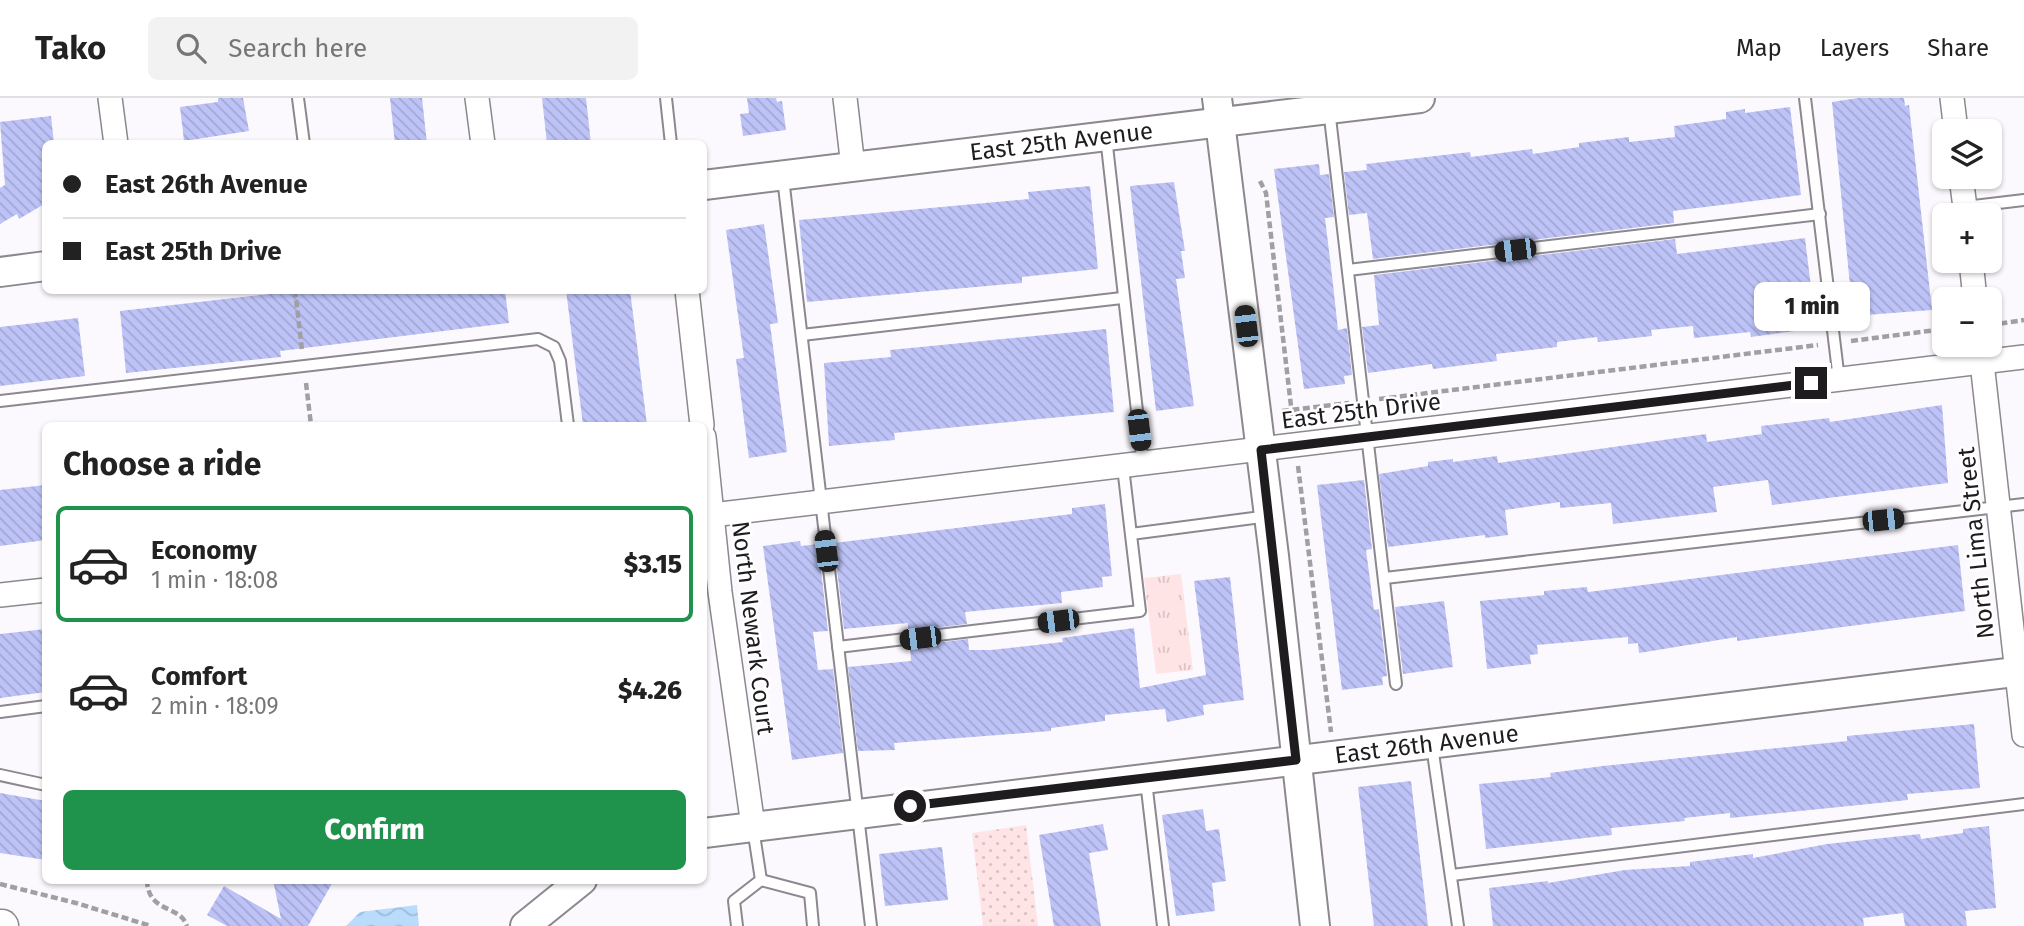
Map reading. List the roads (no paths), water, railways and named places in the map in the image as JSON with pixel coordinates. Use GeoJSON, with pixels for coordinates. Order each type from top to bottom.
{"type":"FeatureCollection","features":[{"type":"Feature","properties":{"kind":"street"},"geometry":{"type":"LineString","coordinates":[[110,98],[115,140]]}},
{"type":"Feature","properties":{"kind":"street"},"geometry":{"type":"LineString","coordinates":[[477,98],[482,140]]}},
{"type":"Feature","properties":{"kind":"street"},"geometry":{"type":"LineString","coordinates":[[845,98],[853,167]]}},
{"type":"Feature","properties":{"kind":"street"},"geometry":{"type":"LineString","coordinates":[[1952,98],[1955,119]]}},
{"type":"Feature","properties":{"kind":"street","name":"East 25th Avenue"},"geometry":{"type":"LineString","coordinates":[[707,185],[1106,136],[1219,110],[1329,109],[1409,99]]}},
{"type":"Feature","properties":{"kind":"street"},"geometry":{"type":"LineString","coordinates":[[1219,110],[1269,516],[1315,926]]}},
{"type":"Feature","properties":{"kind":"street"},"geometry":{"type":"LineString","coordinates":[[0,272],[42,267]]}},
{"type":"Feature","properties":{"kind":"street"},"geometry":{"type":"LineString","coordinates":[[687,294],[702,422]]}},
{"type":"Feature","properties":{"kind":"street","name":"East 25th Drive"},"geometry":{"type":"LineString","coordinates":[[2002,355],[2024,357]]}},
{"type":"Feature","properties":{"kind":"street","name":"East 25th Drive"},"geometry":{"type":"LineString","coordinates":[[708,515],[1839,380],[1965,357]]}},
{"type":"Feature","properties":{"kind":"street","name":"North Lima Street"},"geometry":{"type":"LineString","coordinates":[[1981,357],[2021,672],[2024,735]]}},
{"type":"Feature","properties":{"kind":"street","name":"North Newark Court"},"geometry":{"type":"LineString","coordinates":[[707,496],[753,826]]}},
{"type":"Feature","properties":{"kind":"street"},"geometry":{"type":"LineString","coordinates":[[0,595],[42,590]]}},
{"type":"Feature","properties":{"kind":"street","name":"East 26th Avenue"},"geometry":{"type":"LineString","coordinates":[[707,833],[2021,672]]}},
{"type":"Feature","properties":{"kind":"street"},"geometry":{"type":"LineString","coordinates":[[525,926],[577,884]]}},
{"type":"Feature","properties":{"kind":"lane"},"geometry":{"type":"LineString","coordinates":[[298,98],[303,140]]}},
{"type":"Feature","properties":{"kind":"lane"},"geometry":{"type":"LineString","coordinates":[[666,98],[671,140]]}},
{"type":"Feature","properties":{"kind":"lane"},"geometry":{"type":"LineString","coordinates":[[1805,98],[1839,380]]}},
{"type":"Feature","properties":{"kind":"lane"},"geometry":{"type":"LineString","coordinates":[[1329,109],[1396,684]]}},
{"type":"Feature","properties":{"kind":"lane"},"geometry":{"type":"LineString","coordinates":[[838,647],[1140,611],[1131,534],[1133,466],[1122,298],[1106,136]]}},
{"type":"Feature","properties":{"kind":"lane"},"geometry":{"type":"LineString","coordinates":[[783,176],[871,926]]}},
{"type":"Feature","properties":{"kind":"lane"},"geometry":{"type":"LineString","coordinates":[[2002,204],[2024,200]]}},
{"type":"Feature","properties":{"kind":"lane"},"geometry":{"type":"LineString","coordinates":[[1348,270],[1820,214]]}},
{"type":"Feature","properties":{"kind":"lane"},"geometry":{"type":"LineString","coordinates":[[802,335],[1122,298]]}},
{"type":"Feature","properties":{"kind":"lane"},"geometry":{"type":"LineString","coordinates":[[0,401],[538,339],[554,346],[560,361],[568,422]]}},
{"type":"Feature","properties":{"kind":"lane"},"geometry":{"type":"LineString","coordinates":[[1385,578],[2024,504]]}},
{"type":"Feature","properties":{"kind":"lane"},"geometry":{"type":"LineString","coordinates":[[1131,534],[1269,516]]}},
{"type":"Feature","properties":{"kind":"lane"},"geometry":{"type":"LineString","coordinates":[[0,712],[42,707]]}},
{"type":"Feature","properties":{"kind":"lane"},"geometry":{"type":"LineString","coordinates":[[1432,743],[1458,926]]}},
{"type":"Feature","properties":{"kind":"lane"},"geometry":{"type":"LineString","coordinates":[[0,775],[42,784]]}},
{"type":"Feature","properties":{"kind":"lane"},"geometry":{"type":"LineString","coordinates":[[1146,778],[1163,926]]}},
{"type":"Feature","properties":{"kind":"lane"},"geometry":{"type":"LineString","coordinates":[[1452,876],[2024,804]]}},
{"type":"Feature","properties":{"kind":"lane"},"geometry":{"type":"LineString","coordinates":[[753,826],[761,880]]}},
{"type":"Feature","properties":{"kind":"lane"},"geometry":{"type":"LineString","coordinates":[[737,926],[734,901],[761,880]]}},
{"type":"Feature","properties":{"kind":"lane"},"geometry":{"type":"LineString","coordinates":[[761,880],[810,893],[813,926]]}},
{"type":"Feature","properties":{"kind":"water"},"geometry":{"type":"Polygon","coordinates":[[[417,905],[419,926],[346,926],[360,912],[417,905]]]}}]}
